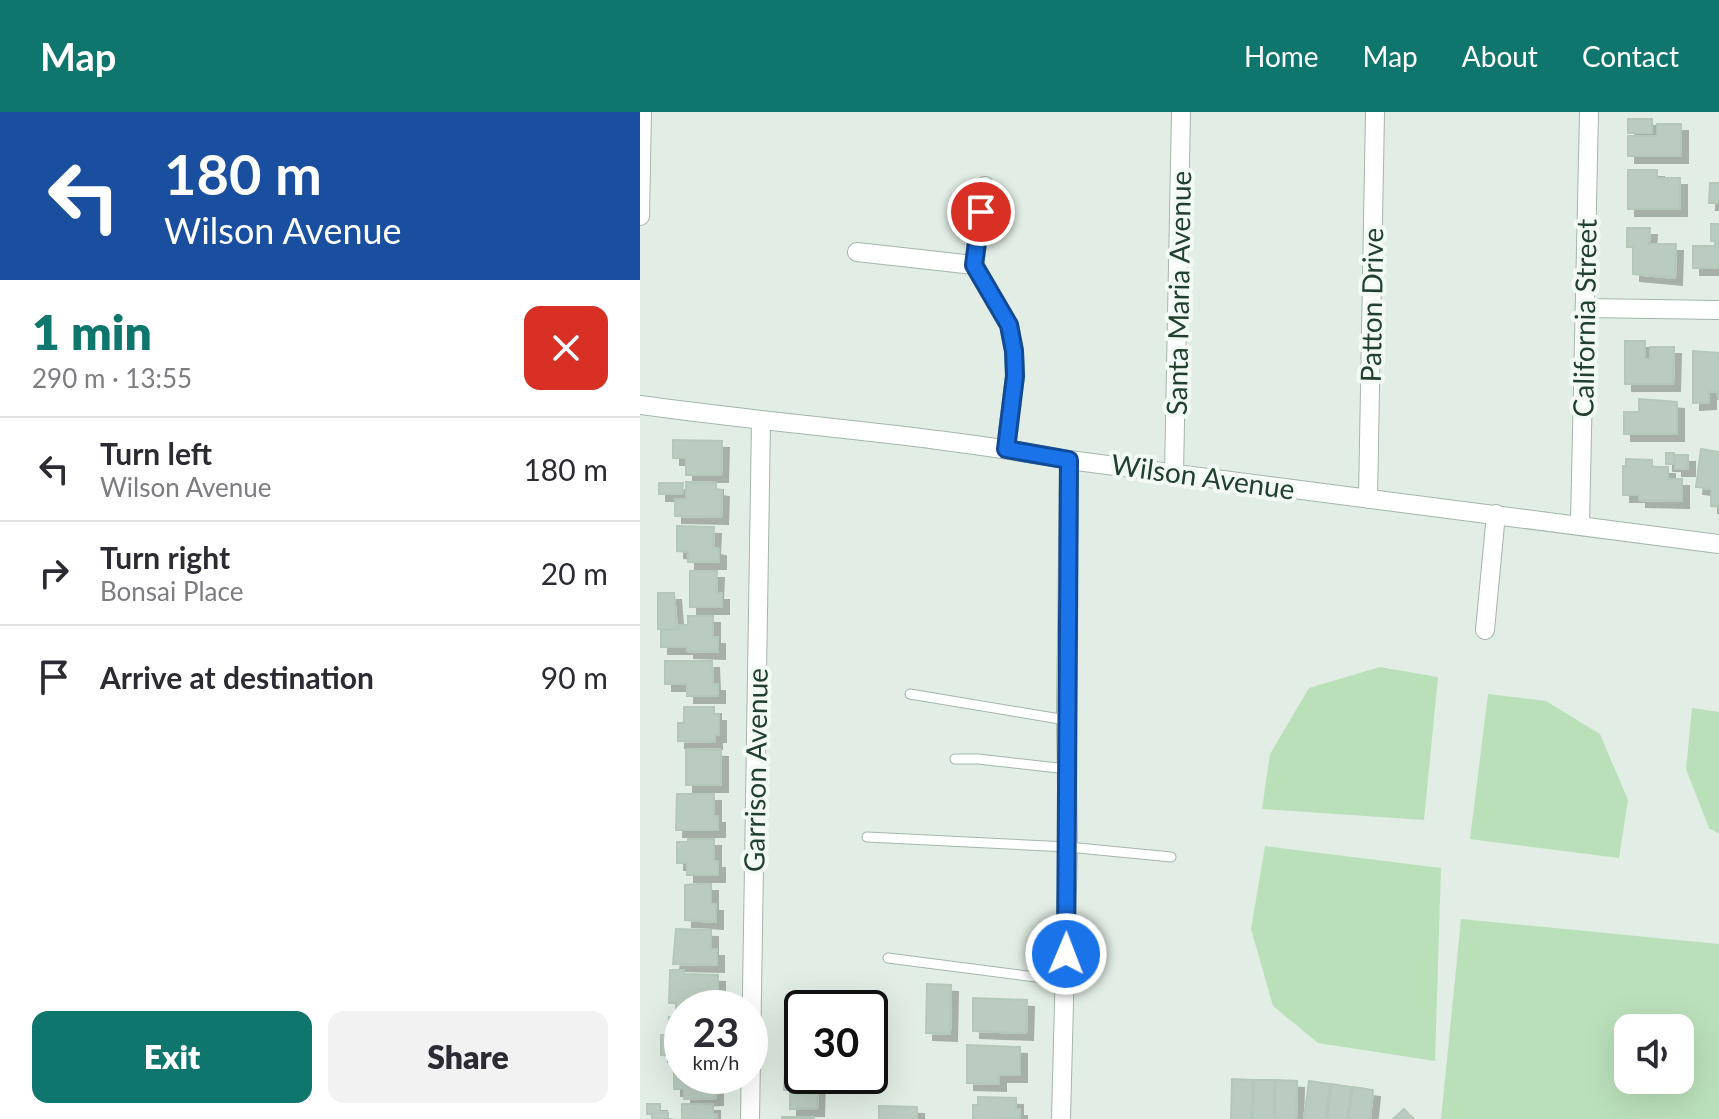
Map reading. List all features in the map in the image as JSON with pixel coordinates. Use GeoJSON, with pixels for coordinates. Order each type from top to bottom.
{"type":"FeatureCollection","features":[{"type":"Feature","properties":{"kind":"street"},"geometry":{"type":"LineString","coordinates":[[640,216],[642,112]]}},
{"type":"Feature","properties":{"kind":"street","name":"Santa Maria Avenue"},"geometry":{"type":"LineString","coordinates":[[1174,473],[1181,112]]}},
{"type":"Feature","properties":{"kind":"street","name":"Patton Drive"},"geometry":{"type":"LineString","coordinates":[[1368,499],[1375,112]]}},
{"type":"Feature","properties":{"kind":"street","name":"California Street"},"geometry":{"type":"LineString","coordinates":[[1580,524],[1589,112]]}},
{"type":"Feature","properties":{"kind":"street"},"geometry":{"type":"LineString","coordinates":[[985,186],[974,265],[1009,325],[1014,351],[1015,376],[1006,449]]}},
{"type":"Feature","properties":{"kind":"street"},"geometry":{"type":"LineString","coordinates":[[857,252],[974,265]]}},
{"type":"Feature","properties":{"kind":"street"},"geometry":{"type":"LineString","coordinates":[[1586,308],[1719,310]]}},
{"type":"Feature","properties":{"kind":"street","name":"Wilson Avenue"},"geometry":{"type":"LineString","coordinates":[[640,405],[761,422],[1006,449],[1069,460],[1719,544]]}},
{"type":"Feature","properties":{"kind":"street","name":"Garrison Avenue"},"geometry":{"type":"LineString","coordinates":[[750,1119],[761,422]]}},
{"type":"Feature","properties":{"kind":"street"},"geometry":{"type":"LineString","coordinates":[[1061,1119],[1068,847],[1069,460]]}},
{"type":"Feature","properties":{"kind":"street"},"geometry":{"type":"LineString","coordinates":[[1485,630],[1496,514]]}},
{"type":"Feature","properties":{"kind":"lane"},"geometry":{"type":"LineString","coordinates":[[910,694],[1066,720]]}},
{"type":"Feature","properties":{"kind":"lane"},"geometry":{"type":"LineString","coordinates":[[955,759],[1067,769]]}},
{"type":"Feature","properties":{"kind":"lane"},"geometry":{"type":"LineString","coordinates":[[867,837],[1068,847],[1171,857]]}},
{"type":"Feature","properties":{"kind":"lane"},"geometry":{"type":"LineString","coordinates":[[888,958],[1066,981]]}},
{"type":"Feature","properties":{"kind":"green space"},"geometry":{"type":"Polygon","coordinates":[[[1380,667],[1438,677],[1424,820],[1262,809],[1270,754],[1309,688],[1380,667]]]}},
{"type":"Feature","properties":{"kind":"green space"},"geometry":{"type":"Polygon","coordinates":[[[1488,694],[1546,701],[1600,734],[1628,800],[1619,858],[1470,839],[1488,694]]]}},
{"type":"Feature","properties":{"kind":"green space"},"geometry":{"type":"Polygon","coordinates":[[[1692,708],[1719,712],[1719,834],[1709,828],[1686,769],[1692,708]]]}},
{"type":"Feature","properties":{"kind":"green space"},"geometry":{"type":"Polygon","coordinates":[[[1265,846],[1441,868],[1435,1061],[1318,1043],[1273,1006],[1251,929],[1265,846]]]}},
{"type":"Feature","properties":{"kind":"green space"},"geometry":{"type":"Polygon","coordinates":[[[1461,919],[1719,944],[1719,1119],[1441,1119],[1461,919]]]}},
{"type":"Feature","properties":{"kind":"building"},"geometry":{"type":"Polygon","coordinates":[[[1628,119],[1652,119],[1652,133],[1628,133],[1628,119]]]}},
{"type":"Feature","properties":{"kind":"building"},"geometry":{"type":"Polygon","coordinates":[[[1657,124],[1681,124],[1681,156],[1628,156],[1628,136],[1657,136],[1657,124]]]}},
{"type":"Feature","properties":{"kind":"building"},"geometry":{"type":"Polygon","coordinates":[[[1628,170],[1657,170],[1657,178],[1680,178],[1680,209],[1628,209],[1628,170]]]}},
{"type":"Feature","properties":{"kind":"building"},"geometry":{"type":"Polygon","coordinates":[[[1710,183],[1719,183],[1719,203],[1709,203],[1710,183]]]}},
{"type":"Feature","properties":{"kind":"building"},"geometry":{"type":"Polygon","coordinates":[[[1711,224],[1719,224],[1719,268],[1693,268],[1693,246],[1715,246],[1715,241],[1711,241],[1711,224]]]}},
{"type":"Feature","properties":{"kind":"building"},"geometry":{"type":"Polygon","coordinates":[[[1627,228],[1650,228],[1649,244],[1676,244],[1675,278],[1633,274],[1633,247],[1627,247],[1627,228]]]}},
{"type":"Feature","properties":{"kind":"building"},"geometry":{"type":"Polygon","coordinates":[[[1625,341],[1645,341],[1645,359],[1650,359],[1650,347],[1674,347],[1673,384],[1625,384],[1625,341]]]}},
{"type":"Feature","properties":{"kind":"building"},"geometry":{"type":"Polygon","coordinates":[[[1693,351],[1719,353],[1719,399],[1717,392],[1709,392],[1709,402],[1693,403],[1693,351]]]}},
{"type":"Feature","properties":{"kind":"building"},"geometry":{"type":"Polygon","coordinates":[[[1639,399],[1677,402],[1677,434],[1624,434],[1624,412],[1639,412],[1639,399]]]}},
{"type":"Feature","properties":{"kind":"building"},"geometry":{"type":"Polygon","coordinates":[[[673,440],[722,441],[721,475],[686,475],[686,458],[673,458],[673,440]]]}},
{"type":"Feature","properties":{"kind":"building"},"geometry":{"type":"Polygon","coordinates":[[[1701,449],[1719,452],[1719,507],[1711,506],[1711,489],[1696,487],[1701,449]]]}},
{"type":"Feature","properties":{"kind":"building"},"geometry":{"type":"Polygon","coordinates":[[[1666,453],[1674,453],[1675,464],[1666,464],[1666,453]]]}},
{"type":"Feature","properties":{"kind":"building"},"geometry":{"type":"Polygon","coordinates":[[[1675,455],[1688,455],[1688,469],[1675,469],[1675,455]]]}},
{"type":"Feature","properties":{"kind":"building"},"geometry":{"type":"Polygon","coordinates":[[[1626,459],[1652,460],[1652,467],[1668,467],[1668,479],[1682,479],[1682,501],[1639,500],[1639,495],[1623,495],[1623,466],[1626,466],[1626,459]]]}},
{"type":"Feature","properties":{"kind":"building"},"geometry":{"type":"Polygon","coordinates":[[[686,482],[716,483],[716,489],[722,490],[721,517],[675,516],[675,499],[686,499],[686,482]]]}},
{"type":"Feature","properties":{"kind":"building"},"geometry":{"type":"Polygon","coordinates":[[[659,483],[683,483],[682,494],[659,494],[659,483]]]}},
{"type":"Feature","properties":{"kind":"building"},"geometry":{"type":"Polygon","coordinates":[[[677,526],[714,527],[713,548],[719,549],[719,562],[688,562],[688,552],[677,551],[677,526]]]}},
{"type":"Feature","properties":{"kind":"building"},"geometry":{"type":"Polygon","coordinates":[[[690,571],[717,571],[716,593],[722,593],[722,607],[690,607],[690,571]]]}},
{"type":"Feature","properties":{"kind":"building"},"geometry":{"type":"Polygon","coordinates":[[[658,593],[674,593],[677,629],[658,629],[658,593]]]}},
{"type":"Feature","properties":{"kind":"building"},"geometry":{"type":"Polygon","coordinates":[[[688,616],[713,616],[713,637],[718,637],[718,652],[661,647],[661,630],[679,630],[679,625],[688,625],[688,616]]]}},
{"type":"Feature","properties":{"kind":"building"},"geometry":{"type":"Polygon","coordinates":[[[665,661],[712,661],[713,684],[718,684],[718,696],[687,696],[687,684],[665,684],[665,661]]]}},
{"type":"Feature","properties":{"kind":"building"},"geometry":{"type":"Polygon","coordinates":[[[684,707],[714,707],[714,714],[719,714],[719,735],[715,735],[715,742],[678,741],[678,723],[684,723],[684,707]]]}},
{"type":"Feature","properties":{"kind":"building"},"geometry":{"type":"Polygon","coordinates":[[[686,749],[721,750],[721,785],[686,785],[686,749]]]}},
{"type":"Feature","properties":{"kind":"building"},"geometry":{"type":"Polygon","coordinates":[[[677,794],[714,794],[714,816],[718,816],[718,830],[676,830],[677,794]]]}},
{"type":"Feature","properties":{"kind":"building"},"geometry":{"type":"Polygon","coordinates":[[[688,839],[714,839],[714,861],[718,861],[718,875],[687,875],[687,863],[677,863],[677,842],[688,842],[688,839]]]}},
{"type":"Feature","properties":{"kind":"building"},"geometry":{"type":"Polygon","coordinates":[[[711,884],[711,904],[716,904],[716,922],[685,920],[685,885],[711,884]]]}},
{"type":"Feature","properties":{"kind":"building"},"geometry":{"type":"Polygon","coordinates":[[[676,929],[711,930],[711,949],[717,949],[717,965],[673,964],[676,929]]]}},
{"type":"Feature","properties":{"kind":"building"},"geometry":{"type":"Polygon","coordinates":[[[670,970],[684,970],[684,974],[718,975],[718,990],[669,990],[670,970]]]}},
{"type":"Feature","properties":{"kind":"building"},"geometry":{"type":"Polygon","coordinates":[[[927,984],[951,985],[950,1034],[926,1033],[927,984]]]}},
{"type":"Feature","properties":{"kind":"building"},"geometry":{"type":"Polygon","coordinates":[[[973,998],[1027,1000],[1026,1033],[973,1031],[973,998]]]}},
{"type":"Feature","properties":{"kind":"building"},"geometry":{"type":"Polygon","coordinates":[[[661,1035],[664,1035],[664,1055],[661,1055],[661,1035]]]}},
{"type":"Feature","properties":{"kind":"building"},"geometry":{"type":"Polygon","coordinates":[[[967,1045],[1020,1047],[1020,1075],[999,1075],[999,1084],[967,1083],[967,1045]]]}},
{"type":"Feature","properties":{"kind":"building"},"geometry":{"type":"Polygon","coordinates":[[[1232,1079],[1252,1080],[1251,1119],[1231,1119],[1232,1079]]]}},
{"type":"Feature","properties":{"kind":"building"},"geometry":{"type":"Polygon","coordinates":[[[1254,1080],[1274,1080],[1274,1119],[1253,1119],[1254,1080]]]}},
{"type":"Feature","properties":{"kind":"building"},"geometry":{"type":"Polygon","coordinates":[[[1276,1080],[1297,1081],[1296,1119],[1275,1119],[1276,1080]]]}},
{"type":"Feature","properties":{"kind":"building"},"geometry":{"type":"Polygon","coordinates":[[[1309,1081],[1330,1084],[1325,1119],[1304,1119],[1309,1081]]]}},
{"type":"Feature","properties":{"kind":"building"},"geometry":{"type":"Polygon","coordinates":[[[1332,1084],[1351,1087],[1347,1119],[1327,1119],[1332,1084]]]}},
{"type":"Feature","properties":{"kind":"building"},"geometry":{"type":"Polygon","coordinates":[[[1353,1087],[1373,1090],[1370,1119],[1349,1119],[1353,1087]]]}},
{"type":"Feature","properties":{"kind":"building"},"geometry":{"type":"Polygon","coordinates":[[[684,1094],[716,1094],[716,1098],[684,1099],[684,1094]]]}},
{"type":"Feature","properties":{"kind":"building"},"geometry":{"type":"Polygon","coordinates":[[[790,1094],[817,1094],[817,1109],[790,1109],[790,1094]]]}},
{"type":"Feature","properties":{"kind":"building"},"geometry":{"type":"Polygon","coordinates":[[[978,1097],[1016,1098],[1020,1118],[973,1119],[973,1105],[978,1105],[978,1097]]]}},
{"type":"Feature","properties":{"kind":"building"},"geometry":{"type":"Polygon","coordinates":[[[647,1104],[660,1104],[660,1112],[668,1113],[668,1119],[652,1119],[652,1114],[647,1114],[647,1104]]]}},
{"type":"Feature","properties":{"kind":"building"},"geometry":{"type":"Polygon","coordinates":[[[682,1104],[713,1104],[713,1114],[717,1115],[717,1119],[682,1119],[682,1104]]]}},
{"type":"Feature","properties":{"kind":"building"},"geometry":{"type":"Polygon","coordinates":[[[879,1106],[917,1107],[917,1119],[879,1119],[879,1106]]]}},
{"type":"Feature","properties":{"kind":"building"},"geometry":{"type":"Polygon","coordinates":[[[1404,1109],[1413,1119],[1393,1119],[1404,1109]]]}},
{"type":"Feature","properties":{"kind":"building"},"geometry":{"type":"Polygon","coordinates":[[[814,1117],[814,1119],[782,1119],[814,1117]]]}},
{"type":"Feature","properties":{"kind":"route"},"geometry":{"type":"LineString","coordinates":[[981,212],[974,265],[1009,325],[1014,351],[1015,376],[1006,449],[1069,460],[1066,954]]}}]}
